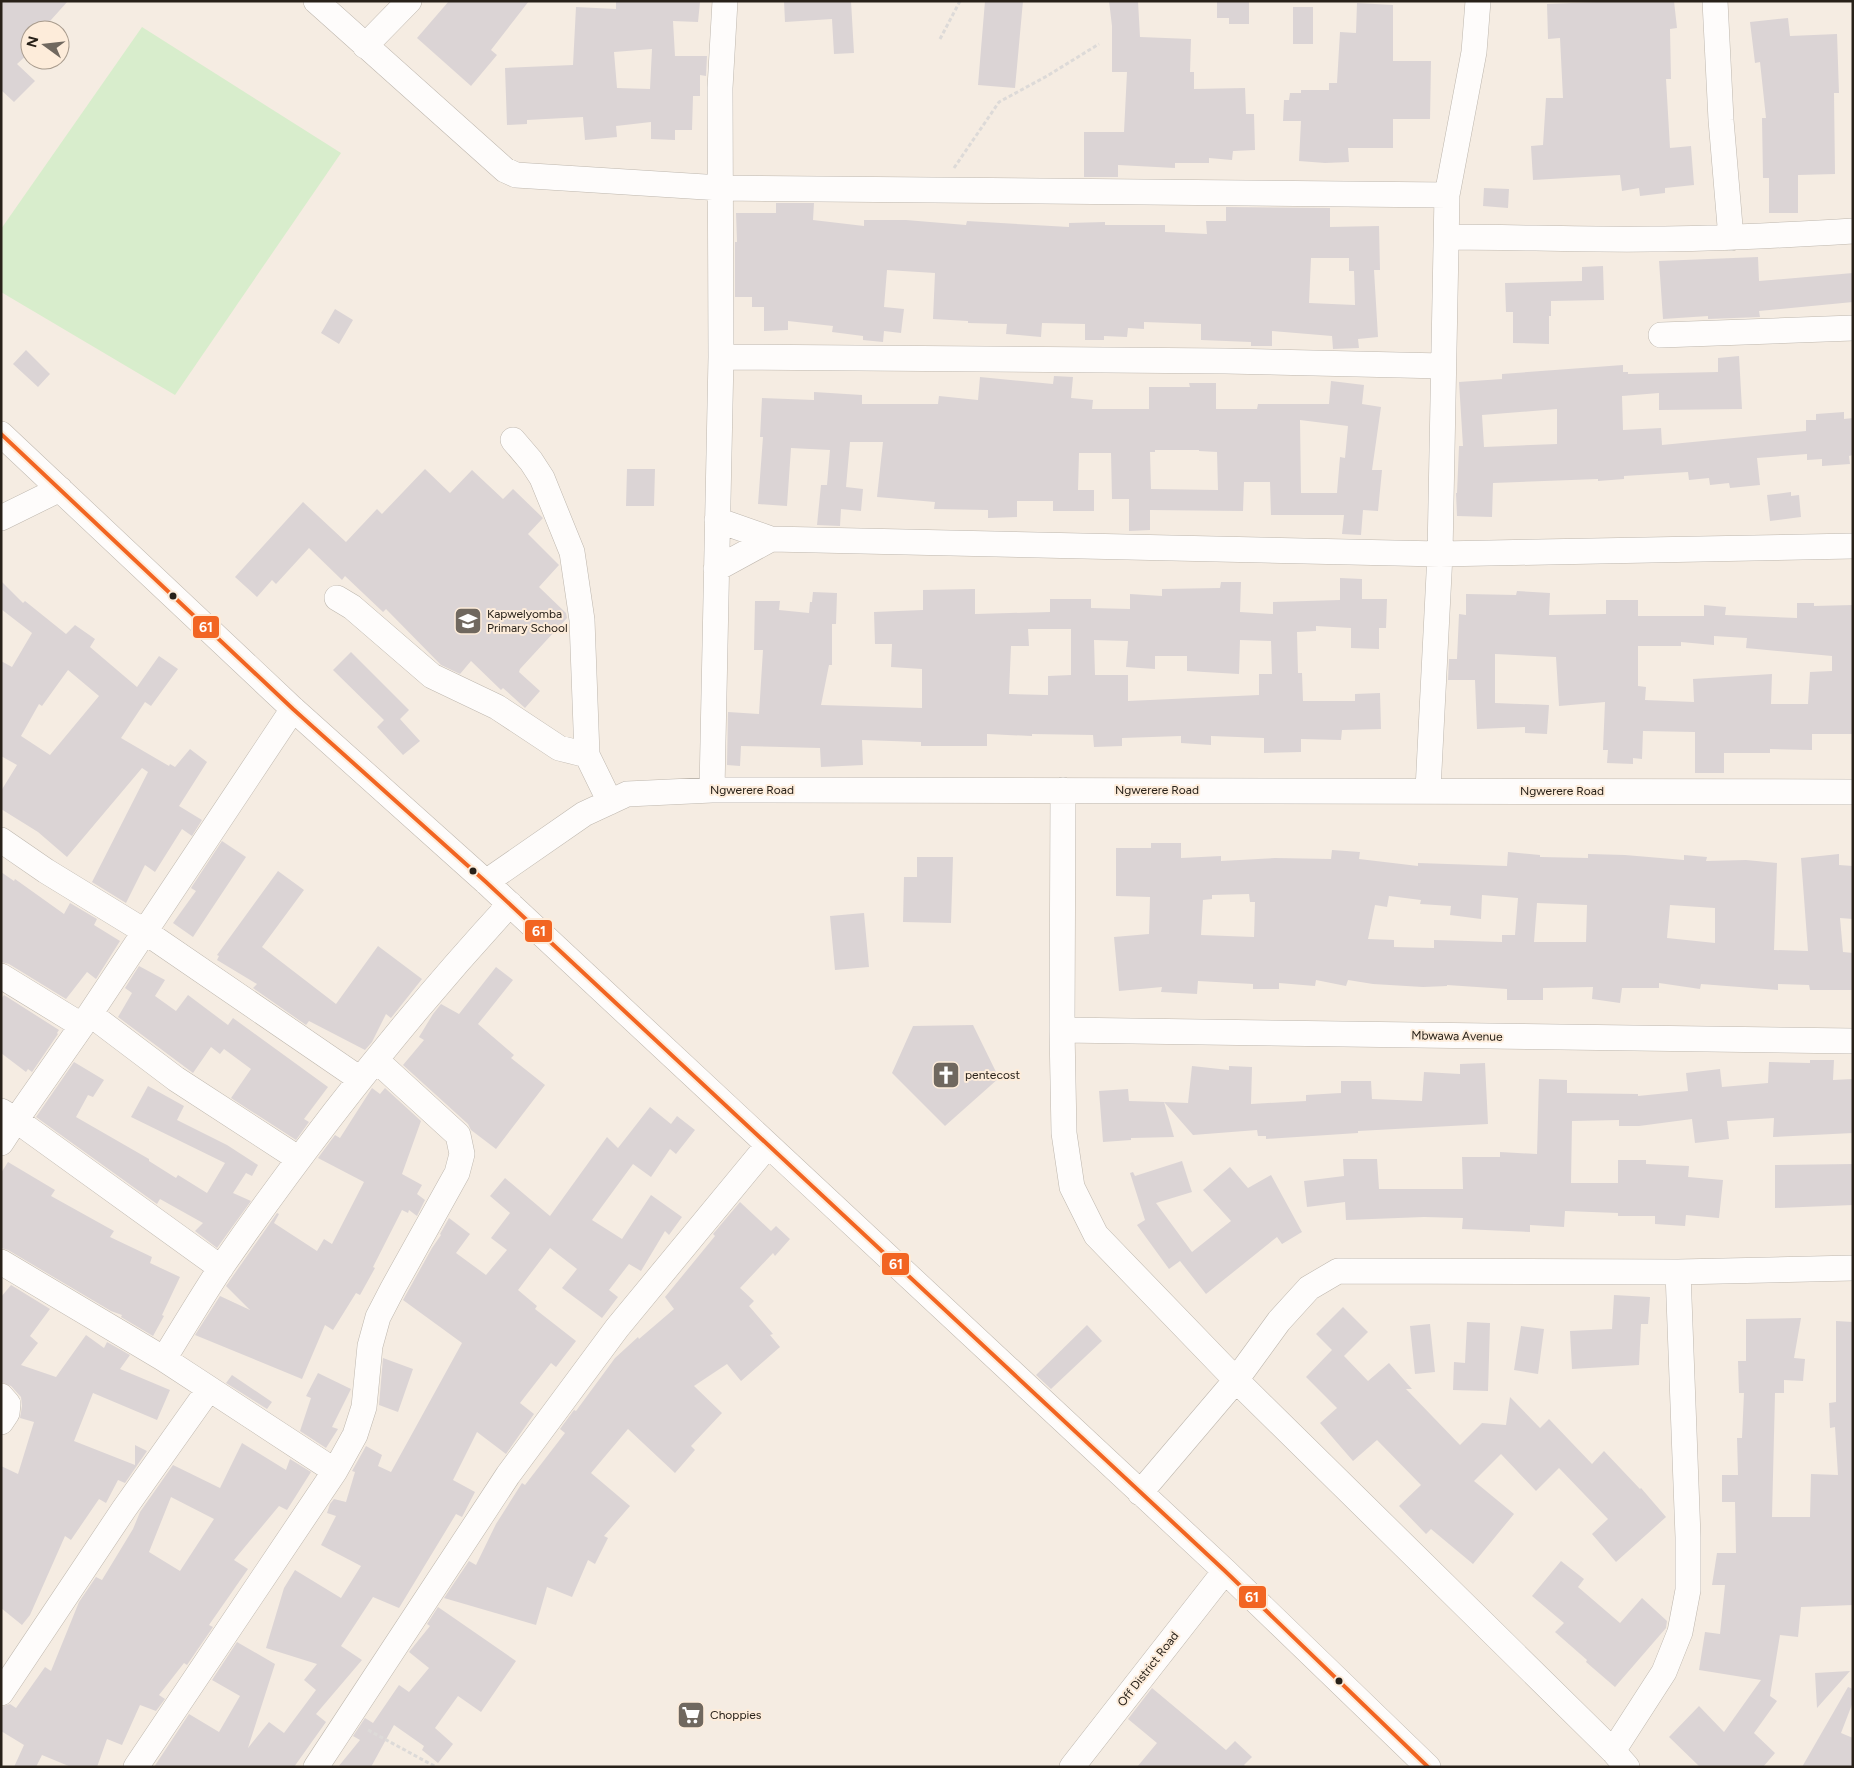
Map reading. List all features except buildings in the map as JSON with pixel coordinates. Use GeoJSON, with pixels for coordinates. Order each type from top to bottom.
{"type":"FeatureCollection","features":[{"type":"Feature","properties":{"kind":"street"},"geometry":{"type":"LineString","coordinates":[[316,1],[505,170],[516,175],[720,188],[1447,195]]}},
{"type":"Feature","properties":{"kind":"street"},"geometry":{"type":"LineString","coordinates":[[365,46],[409,1]]}},
{"type":"Feature","properties":{"kind":"street"},"geometry":{"type":"LineString","coordinates":[[712,790],[721,357],[720,88],[725,1]]}},
{"type":"Feature","properties":{"kind":"street"},"geometry":{"type":"LineString","coordinates":[[1428,790],[1440,554],[1447,195],[1474,52],[1478,1]]}},
{"type":"Feature","properties":{"kind":"street"},"geometry":{"type":"LineString","coordinates":[[1722,1],[1715,2],[1721,120],[1731,238]]}},
{"type":"Feature","properties":{"kind":"street"},"geometry":{"type":"LineString","coordinates":[[1447,237],[1652,240],[1731,238],[1853,231]]}},
{"type":"Feature","properties":{"kind":"street"},"geometry":{"type":"LineString","coordinates":[[1660,335],[1853,328]]}},
{"type":"Feature","properties":{"kind":"street"},"geometry":{"type":"LineString","coordinates":[[721,357],[1225,361],[1443,366]]}},
{"type":"Feature","properties":{"kind":"street"},"geometry":{"type":"LineString","coordinates":[[1,434],[293,709],[510,904],[1225,1571],[1428,1767]]}},
{"type":"Feature","properties":{"kind":"street"},"geometry":{"type":"LineString","coordinates":[[513,440],[531,461],[542,478],[572,552],[582,620],[587,755],[610,802]]}},
{"type":"Feature","properties":{"kind":"street"},"geometry":{"type":"LineString","coordinates":[[1,518],[60,490]]}},
{"type":"Feature","properties":{"kind":"street"},"geometry":{"type":"LineString","coordinates":[[717,520],[771,539],[1440,554],[1853,546]]}},
{"type":"Feature","properties":{"kind":"street"},"geometry":{"type":"LineString","coordinates":[[716,568],[771,539]]}},
{"type":"Feature","properties":{"kind":"street"},"geometry":{"type":"LineString","coordinates":[[337,598],[352,607],[432,676],[496,708],[559,748],[587,755]]}},
{"type":"Feature","properties":{"kind":"street"},"geometry":{"type":"LineString","coordinates":[[1,1143],[8,1115],[86,1020],[293,709]]}},
{"type":"Feature","properties":{"kind":"street","name":"Ngwerere Road"},"geometry":{"type":"LineString","coordinates":[[486,882],[584,814],[627,794],[712,790],[1853,792]]}},
{"type":"Feature","properties":{"kind":"street"},"geometry":{"type":"LineString","coordinates":[[1063,790],[1062,1030],[1064,1133],[1072,1187],[1096,1235],[1236,1380],[1620,1759],[1664,1672],[1680,1632],[1688,1590],[1688,1537],[1678,1272]]}},
{"type":"Feature","properties":{"kind":"street"},"geometry":{"type":"LineString","coordinates":[[1,840],[46,871],[144,931],[360,1079]]}},
{"type":"Feature","properties":{"kind":"street"},"geometry":{"type":"LineString","coordinates":[[164,1359],[221,1268],[299,1159],[360,1079],[454,965],[510,904]]}},
{"type":"Feature","properties":{"kind":"street"},"geometry":{"type":"LineString","coordinates":[[1,976],[86,1020],[299,1159]]}},
{"type":"Feature","properties":{"kind":"street","name":"Mbwawa Avenue"},"geometry":{"type":"LineString","coordinates":[[1062,1030],[1853,1041]]}},
{"type":"Feature","properties":{"kind":"street"},"geometry":{"type":"LineString","coordinates":[[136,1767],[335,1471],[355,1435],[364,1407],[370,1346],[378,1317],[457,1173],[462,1154],[458,1135],[376,1060]]}},
{"type":"Feature","properties":{"kind":"street"},"geometry":{"type":"LineString","coordinates":[[8,1115],[221,1268]]}},
{"type":"Feature","properties":{"kind":"street"},"geometry":{"type":"LineString","coordinates":[[316,1767],[508,1475],[617,1328],[768,1145]]}},
{"type":"Feature","properties":{"kind":"street"},"geometry":{"type":"LineString","coordinates":[[1,1262],[164,1359],[335,1471]]}},
{"type":"Feature","properties":{"kind":"street"},"geometry":{"type":"LineString","coordinates":[[1140,1492],[1236,1380],[1279,1321],[1308,1288],[1338,1270],[1678,1272],[1853,1268]]}},
{"type":"Feature","properties":{"kind":"street"},"geometry":{"type":"LineString","coordinates":[[1,1693],[124,1509],[209,1389]]}},
{"type":"Feature","properties":{"kind":"street"},"geometry":{"type":"LineString","coordinates":[[1,1396],[8,1404],[7,1413],[1,1422]]}},
{"type":"Feature","properties":{"kind":"street","name":"Off District Road"},"geometry":{"type":"LineString","coordinates":[[1072,1767],[1225,1571]]}},
{"type":"Feature","properties":{"kind":"path"},"geometry":{"type":"LineString","coordinates":[[940,39],[960,1]]}},
{"type":"Feature","properties":{"kind":"path"},"geometry":{"type":"LineString","coordinates":[[940,190],[1000,102],[1100,44]]}},
{"type":"Feature","properties":{"kind":"path"},"geometry":{"type":"LineString","coordinates":[[348,1719],[436,1767]]}},
{"type":"Feature","properties":{"kind":"green space"},"geometry":{"type":"Polygon","coordinates":[[[142,27],[341,153],[175,395],[1,292],[1,229],[142,27]]]}},
{"type":"Feature","properties":{"kind":"transit line","name":"61"},"geometry":{"type":"LineString","coordinates":[[1,434],[293,709],[486,882],[1225,1571],[1428,1767]]}},
{"type":"Feature","properties":{"kind":"place","name":"Kapwelyomba Primary School"},"geometry":{"type":"Point","coordinates":[468,621]}},
{"type":"Feature","properties":{"kind":"place","name":"pentecost"},"geometry":{"type":"Point","coordinates":[946,1075]}},
{"type":"Feature","properties":{"kind":"place","name":"Choppies"},"geometry":{"type":"Point","coordinates":[691,1715]}}]}
